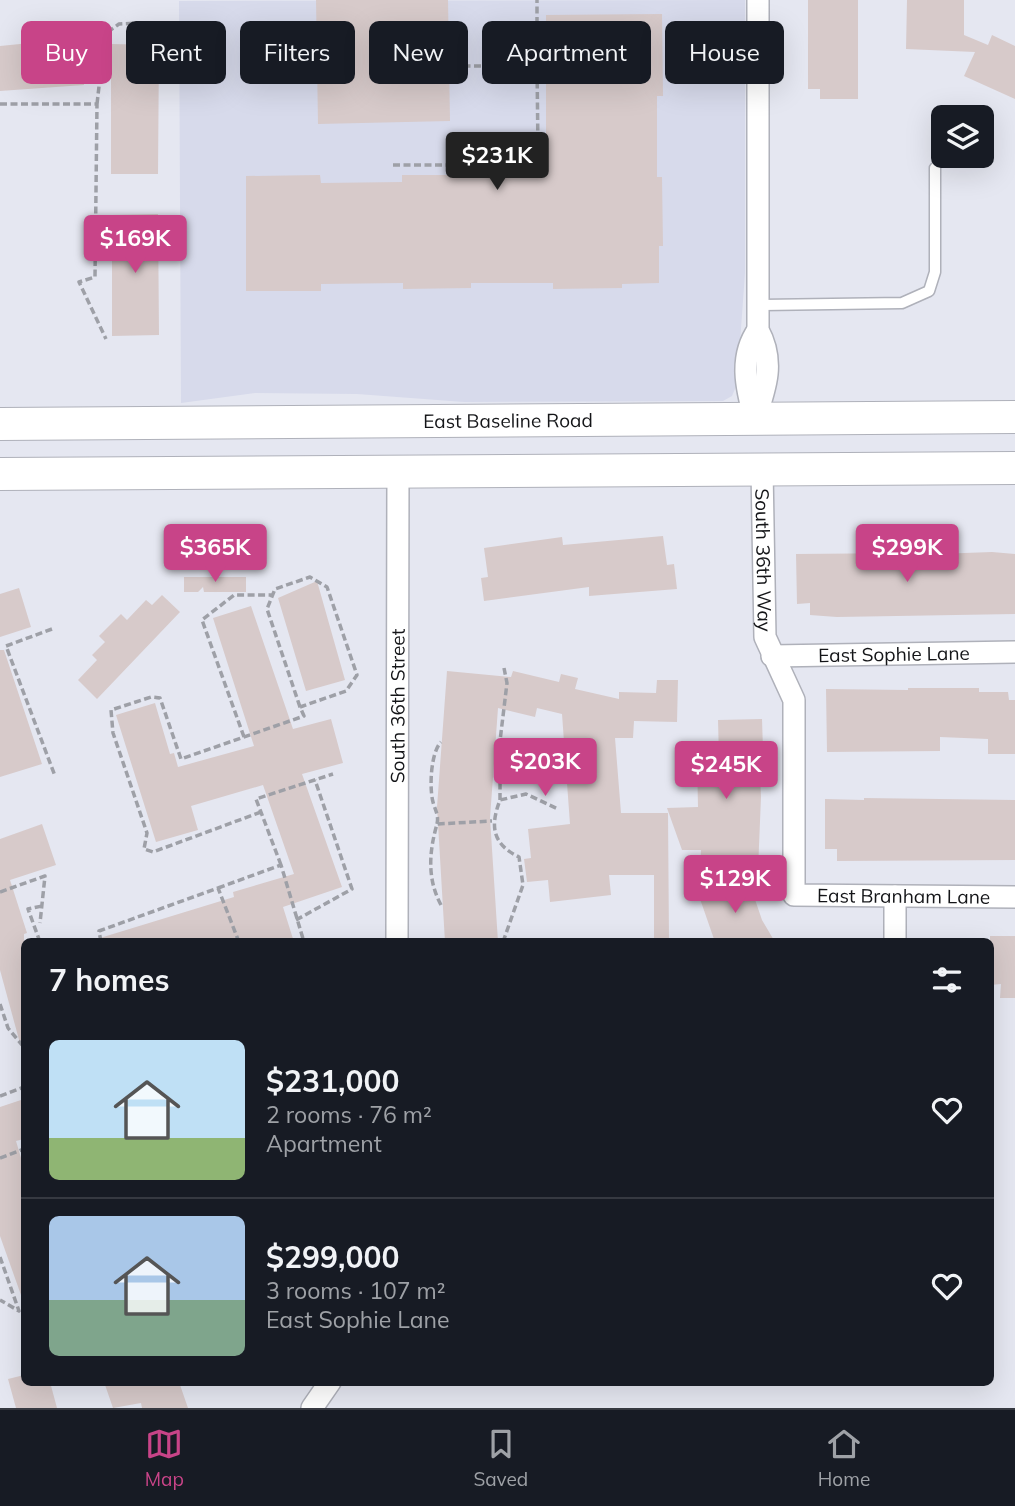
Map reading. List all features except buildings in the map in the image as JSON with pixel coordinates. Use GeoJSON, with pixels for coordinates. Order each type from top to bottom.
{"type":"FeatureCollection","features":[{"type":"Feature","properties":{"kind":"main road","name":"East Baseline Road"},"geometry":{"type":"LineString","coordinates":[[0,424],[1015,417]]}},
{"type":"Feature","properties":{"kind":"main road"},"geometry":{"type":"LineString","coordinates":[[755,419],[762,469]]}},
{"type":"Feature","properties":{"kind":"main road"},"geometry":{"type":"LineString","coordinates":[[397,421],[398,471]]}},
{"type":"Feature","properties":{"kind":"main road"},"geometry":{"type":"LineString","coordinates":[[53,424],[54,473]]}},
{"type":"Feature","properties":{"kind":"main road"},"geometry":{"type":"LineString","coordinates":[[0,474],[1015,468]]}},
{"type":"Feature","properties":{"kind":"street"},"geometry":{"type":"LineString","coordinates":[[755,419],[746,387],[747,345],[758,330],[758,0]]}},
{"type":"Feature","properties":{"kind":"street","name":"South 36th Way"},"geometry":{"type":"LineString","coordinates":[[762,469],[765,637],[794,700],[794,895]]}},
{"type":"Feature","properties":{"kind":"street","name":"South 36th Street"},"geometry":{"type":"LineString","coordinates":[[397,938],[398,471]]}},
{"type":"Feature","properties":{"kind":"street","name":"East Sophie Lane"},"geometry":{"type":"LineString","coordinates":[[772,656],[1015,652]]}},
{"type":"Feature","properties":{"kind":"street","name":"East Branham Lane"},"geometry":{"type":"LineString","coordinates":[[794,895],[1015,897]]}},
{"type":"Feature","properties":{"kind":"street"},"geometry":{"type":"LineString","coordinates":[[895,896],[895,938]]}},
{"type":"Feature","properties":{"kind":"street"},"geometry":{"type":"LineString","coordinates":[[312,1408],[327,1386]]}},
{"type":"Feature","properties":{"kind":"lane"},"geometry":{"type":"LineString","coordinates":[[758,305],[902,303],[929,291],[935,271],[935,168]]}},
{"type":"Feature","properties":{"kind":"path"},"geometry":{"type":"LineString","coordinates":[[537,0],[537,21]]}},
{"type":"Feature","properties":{"kind":"path"},"geometry":{"type":"LineString","coordinates":[[106,340],[79,282],[95,277],[97,104],[105,34],[119,24],[126,24]]}},
{"type":"Feature","properties":{"kind":"path"},"geometry":{"type":"LineString","coordinates":[[393,165],[523,165],[523,151],[538,150],[537,84]]}},
{"type":"Feature","properties":{"kind":"path"},"geometry":{"type":"LineString","coordinates":[[0,104],[97,104]]}},
{"type":"Feature","properties":{"kind":"path"},"geometry":{"type":"LineString","coordinates":[[261,812],[153,852],[144,849],[147,833],[113,733],[111,710],[151,697],[160,698],[181,759],[304,716],[300,706],[267,609],[275,589],[310,577],[327,587],[357,675],[345,691],[300,706]]}},
{"type":"Feature","properties":{"kind":"path"},"geometry":{"type":"LineString","coordinates":[[244,737],[202,620],[234,595],[273,595]]}},
{"type":"Feature","properties":{"kind":"path"},"geometry":{"type":"LineString","coordinates":[[0,648],[52,629]]}},
{"type":"Feature","properties":{"kind":"path"},"geometry":{"type":"LineString","coordinates":[[6,646],[55,776]]}},
{"type":"Feature","properties":{"kind":"path"},"geometry":{"type":"LineString","coordinates":[[504,938],[523,886],[519,857],[508,852],[496,836],[492,821],[499,800],[500,741],[507,683],[505,668]]}},
{"type":"Feature","properties":{"kind":"path"},"geometry":{"type":"LineString","coordinates":[[441,742],[434,751],[432,799],[438,818],[431,843],[430,874],[432,888],[441,905]]}},
{"type":"Feature","properties":{"kind":"path"},"geometry":{"type":"LineString","coordinates":[[303,938],[281,865],[256,799],[333,774]]}},
{"type":"Feature","properties":{"kind":"path"},"geometry":{"type":"LineString","coordinates":[[296,920],[352,888],[315,780]]}},
{"type":"Feature","properties":{"kind":"path"},"geometry":{"type":"LineString","coordinates":[[499,800],[526,793],[558,809]]}},
{"type":"Feature","properties":{"kind":"path"},"geometry":{"type":"LineString","coordinates":[[436,824],[492,821]]}},
{"type":"Feature","properties":{"kind":"path"},"geometry":{"type":"LineString","coordinates":[[100,938],[99,931],[281,865]]}},
{"type":"Feature","properties":{"kind":"path"},"geometry":{"type":"LineString","coordinates":[[0,892],[45,876],[40,923]]}},
{"type":"Feature","properties":{"kind":"path"},"geometry":{"type":"LineString","coordinates":[[218,888],[237,938]]}},
{"type":"Feature","properties":{"kind":"path"},"geometry":{"type":"LineString","coordinates":[[39,938],[28,909],[42,906]]}},
{"type":"Feature","properties":{"kind":"path"},"geometry":{"type":"LineString","coordinates":[[0,1004],[9,1028],[21,1044]]}},
{"type":"Feature","properties":{"kind":"path"},"geometry":{"type":"LineString","coordinates":[[0,1096],[21,1088]]}},
{"type":"Feature","properties":{"kind":"path"},"geometry":{"type":"LineString","coordinates":[[0,1158],[21,1151]]}},
{"type":"Feature","properties":{"kind":"path"},"geometry":{"type":"LineString","coordinates":[[0,1257],[19,1311],[0,1300]]}},
{"type":"Feature","properties":{"kind":"shaded area"},"geometry":{"type":"Polygon","coordinates":[[[745,0],[745,21],[665,21],[665,84],[745,84],[745,273],[737,384],[732,396],[723,401],[464,402],[357,394],[255,393],[181,403],[179,84],[226,84],[226,21],[179,21],[179,1],[745,0]]]}}]}
